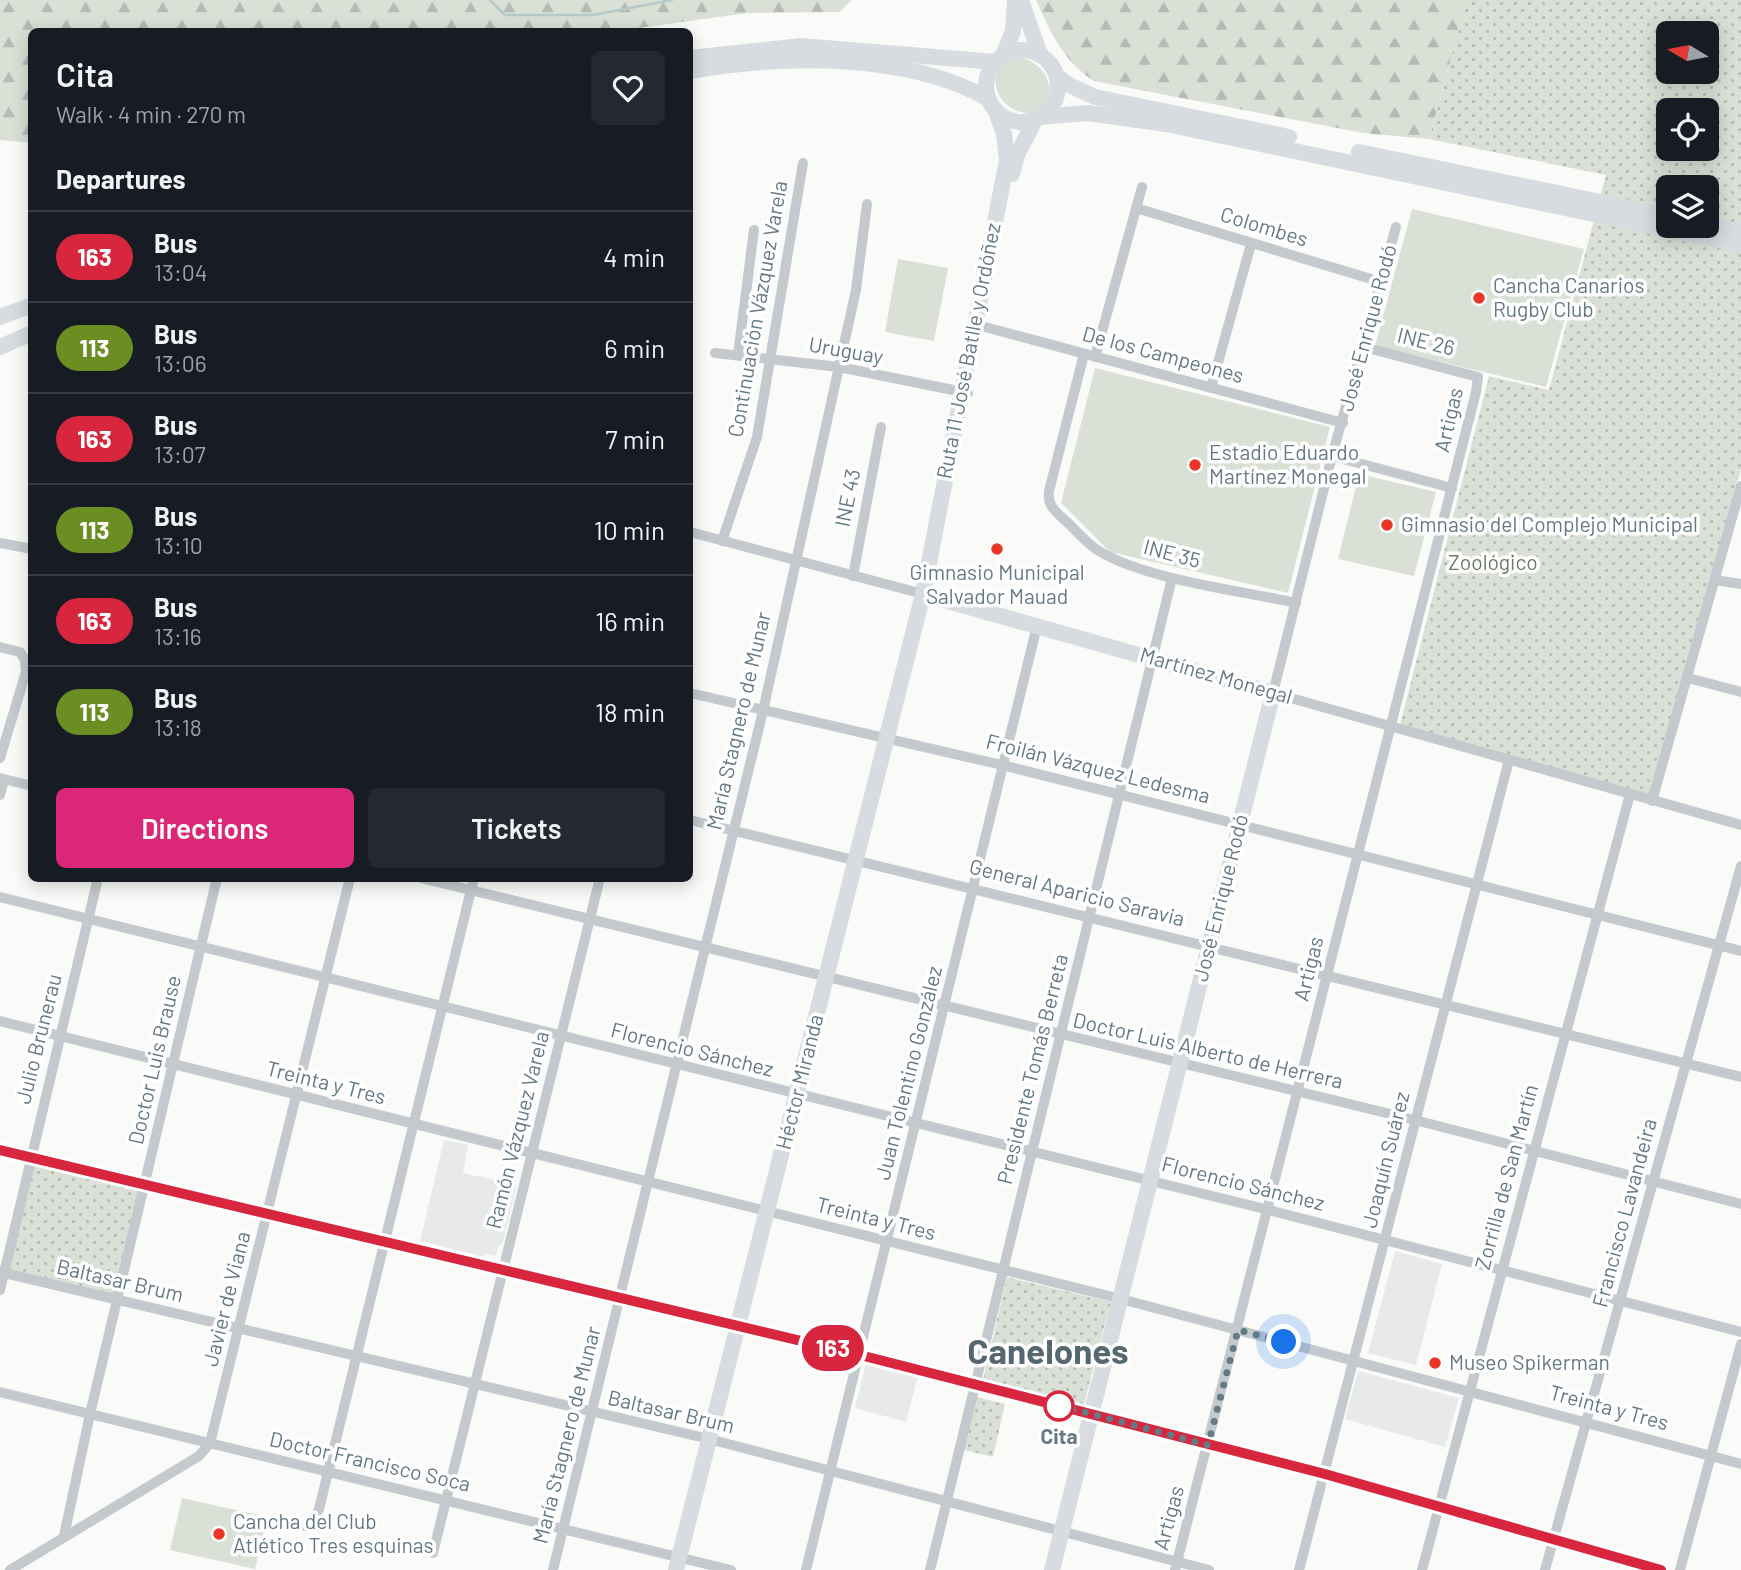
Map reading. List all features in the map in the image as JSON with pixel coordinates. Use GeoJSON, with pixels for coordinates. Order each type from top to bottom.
{"type":"FeatureCollection","features":[{"type":"Feature","properties":{"kind":"highway"},"geometry":{"type":"LineString","coordinates":[[992,104],[986,83],[1013,31],[1015,0]]}},
{"type":"Feature","properties":{"kind":"highway"},"geometry":{"type":"LineString","coordinates":[[1021,0],[1041,55],[1057,76],[1079,91],[1123,104],[1646,218],[1741,245]]}},
{"type":"Feature","properties":{"kind":"highway"},"geometry":{"type":"LineString","coordinates":[[693,58],[801,46],[999,58],[1022,50],[1041,55]]}},
{"type":"Feature","properties":{"kind":"highway"},"geometry":{"type":"LineString","coordinates":[[693,70],[746,61],[835,61],[944,78],[992,104],[1009,119],[1088,113],[1138,119],[1623,213]]}},
{"type":"Feature","properties":{"kind":"highway"},"geometry":{"type":"LineString","coordinates":[[1037,118],[1055,99],[1057,76]]}},
{"type":"Feature","properties":{"kind":"highway","name":"Ruta 11 José Batlle y Ordóñez"},"geometry":{"type":"LineString","coordinates":[[926,595],[966,393],[1007,160],[1003,134],[992,104]]}},
{"type":"Feature","properties":{"kind":"highway","name":"Ruta 11 José Batlle y Ordóñez"},"geometry":{"type":"LineString","coordinates":[[978,326],[1013,168],[1037,118]]}},
{"type":"Feature","properties":{"kind":"highway"},"geometry":{"type":"LineString","coordinates":[[1646,218],[1656,217]]}},
{"type":"Feature","properties":{"kind":"highway"},"geometry":{"type":"LineString","coordinates":[[1719,227],[1741,232]]}},
{"type":"Feature","properties":{"kind":"highway"},"geometry":{"type":"LineString","coordinates":[[0,317],[28,306]]}},
{"type":"Feature","properties":{"kind":"highway"},"geometry":{"type":"LineString","coordinates":[[0,347],[28,335]]}},
{"type":"Feature","properties":{"kind":"highway","name":"Martínez Monegal"},"geometry":{"type":"LineString","coordinates":[[926,595],[1273,693]]}},
{"type":"Feature","properties":{"kind":"highway","name":"Héctor Miranda"},"geometry":{"type":"LineString","coordinates":[[677,1564],[926,595]]}},
{"type":"Feature","properties":{"kind":"highway","name":"José Enrique Rodó"},"geometry":{"type":"LineString","coordinates":[[1052,1570],[1273,693]]}},
{"type":"Feature","properties":{"kind":"street","name":"Continuación Vázquez Varela"},"geometry":{"type":"LineString","coordinates":[[722,541],[757,437],[803,163]]}},
{"type":"Feature","properties":{"kind":"street"},"geometry":{"type":"LineString","coordinates":[[1090,355],[1142,187]]}},
{"type":"Feature","properties":{"kind":"street","name":"María Stagnero de Munar"},"geometry":{"type":"LineString","coordinates":[[553,1570],[763,711],[856,290],[867,204]]}},
{"type":"Feature","properties":{"kind":"street","name":"Colombes"},"geometry":{"type":"LineString","coordinates":[[1136,208],[1381,282]]}},
{"type":"Feature","properties":{"kind":"street","name":"José Enrique Rodó"},"geometry":{"type":"LineString","coordinates":[[1273,693],[1332,456],[1396,227]]}},
{"type":"Feature","properties":{"kind":"street"},"geometry":{"type":"LineString","coordinates":[[738,355],[754,230]]}},
{"type":"Feature","properties":{"kind":"street"},"geometry":{"type":"LineString","coordinates":[[1211,388],[1251,244]]}},
{"type":"Feature","properties":{"kind":"street","name":"De los Campeones"},"geometry":{"type":"LineString","coordinates":[[978,326],[1343,423]]}},
{"type":"Feature","properties":{"kind":"street","name":"INE 26"},"geometry":{"type":"LineString","coordinates":[[1364,347],[1478,377]]}},
{"type":"Feature","properties":{"kind":"street","name":"Uruguay"},"geometry":{"type":"LineString","coordinates":[[715,353],[839,367],[966,393]]}},
{"type":"Feature","properties":{"kind":"street","name":"INE 35"},"geometry":{"type":"LineString","coordinates":[[1090,355],[1049,491],[1049,503],[1054,511],[1097,550],[1172,578],[1296,603]]}},
{"type":"Feature","properties":{"kind":"street","name":"Artigas"},"geometry":{"type":"LineString","coordinates":[[1176,1566],[1269,1210],[1478,377]]}},
{"type":"Feature","properties":{"kind":"street","name":"INE 43"},"geometry":{"type":"LineString","coordinates":[[853,576],[881,427]]}},
{"type":"Feature","properties":{"kind":"street"},"geometry":{"type":"LineString","coordinates":[[1332,456],[1452,488]]}},
{"type":"Feature","properties":{"kind":"street"},"geometry":{"type":"LineString","coordinates":[[1652,801],[1741,486]]}},
{"type":"Feature","properties":{"kind":"street","name":"Martínez Monegal"},"geometry":{"type":"LineString","coordinates":[[693,532],[926,595]]}},
{"type":"Feature","properties":{"kind":"street"},"geometry":{"type":"LineString","coordinates":[[0,543],[28,548]]}},
{"type":"Feature","properties":{"kind":"street","name":"Presidente Tomás Berreta"},"geometry":{"type":"LineString","coordinates":[[930,1570],[1172,578]]}},
{"type":"Feature","properties":{"kind":"street"},"geometry":{"type":"LineString","coordinates":[[1715,580],[1741,583]]}},
{"type":"Feature","properties":{"kind":"street","name":"Juan Tolentino González"},"geometry":{"type":"LineString","coordinates":[[806,1570],[1037,626]]}},
{"type":"Feature","properties":{"kind":"street"},"geometry":{"type":"LineString","coordinates":[[0,647],[20,652],[28,670]]}},
{"type":"Feature","properties":{"kind":"street"},"geometry":{"type":"LineString","coordinates":[[0,758],[28,676]]}},
{"type":"Feature","properties":{"kind":"street"},"geometry":{"type":"LineString","coordinates":[[1688,678],[1741,692]]}},
{"type":"Feature","properties":{"kind":"street","name":"Martínez Monegal"},"geometry":{"type":"LineString","coordinates":[[1273,693],[1741,825]]}},
{"type":"Feature","properties":{"kind":"street","name":"Froilán Vázquez Ledesma"},"geometry":{"type":"LineString","coordinates":[[693,694],[1002,765],[1741,951]]}},
{"type":"Feature","properties":{"kind":"street","name":"Joaquín Suárez"},"geometry":{"type":"LineString","coordinates":[[1299,1570],[1509,760]]}},
{"type":"Feature","properties":{"kind":"street"},"geometry":{"type":"LineString","coordinates":[[0,795],[2,779],[28,785]]}},
{"type":"Feature","properties":{"kind":"street","name":"Zorrilla de San Martín"},"geometry":{"type":"LineString","coordinates":[[1422,1570],[1630,794]]}},
{"type":"Feature","properties":{"kind":"street","name":"General Aparicio Saravia"},"geometry":{"type":"LineString","coordinates":[[693,821],[1210,945],[1741,1077]]}},
{"type":"Feature","properties":{"kind":"street","name":"Francisco Lavandeira"},"geometry":{"type":"LineString","coordinates":[[1545,1570],[1741,866]]}},
{"type":"Feature","properties":{"kind":"street","name":"Julio Brunerau"},"geometry":{"type":"LineString","coordinates":[[0,1290],[2,1272],[97,882]]}},
{"type":"Feature","properties":{"kind":"street","name":"Doctor Luis Brause"},"geometry":{"type":"LineString","coordinates":[[64,1536],[90,1414],[216,882]]}},
{"type":"Feature","properties":{"kind":"street","name":"Javier de Viana"},"geometry":{"type":"LineString","coordinates":[[210,1443],[349,882]]}},
{"type":"Feature","properties":{"kind":"street","name":"Doctor Luis Alberto de Herrera"},"geometry":{"type":"LineString","coordinates":[[436,882],[1415,1120],[1741,1203]]}},
{"type":"Feature","properties":{"kind":"street"},"geometry":{"type":"LineString","coordinates":[[291,1523],[310,1527],[315,1522],[473,882]]}},
{"type":"Feature","properties":{"kind":"street","name":"Ramón Vázquez Varela"},"geometry":{"type":"LineString","coordinates":[[433,1553],[599,882]]}},
{"type":"Feature","properties":{"kind":"street","name":"Florencio Sánchez"},"geometry":{"type":"LineString","coordinates":[[0,897],[797,1096],[1269,1210],[1741,1332]]}},
{"type":"Feature","properties":{"kind":"street","name":"Treinta y Tres"},"geometry":{"type":"LineString","coordinates":[[0,1021],[1121,1299],[1741,1464]]}},
{"type":"Feature","properties":{"kind":"street"},"geometry":{"type":"LineString","coordinates":[[0,1150],[860,1355],[1325,1474],[1661,1570]]}},
{"type":"Feature","properties":{"kind":"street","name":"Baltasar Brum"},"geometry":{"type":"LineString","coordinates":[[2,1272],[118,1302],[358,1354],[474,1385],[709,1439],[1063,1532],[1176,1566],[1209,1570]]}},
{"type":"Feature","properties":{"kind":"street"},"geometry":{"type":"LineString","coordinates":[[1680,1570],[1741,1344]]}},
{"type":"Feature","properties":{"kind":"street","name":"Doctor Francisco Soca"},"geometry":{"type":"LineString","coordinates":[[0,1392],[564,1528],[677,1564],[731,1570]]}},
{"type":"Feature","properties":{"kind":"street"},"geometry":{"type":"LineString","coordinates":[[10,1570],[199,1456],[210,1443]]}},
{"type":"Feature","properties":{"kind":"shaded area"},"geometry":{"type":"Polygon","coordinates":[[[444,1140],[468,1145],[463,1173],[517,1185],[502,1245],[499,1245],[496,1256],[485,1254],[484,1257],[420,1241],[444,1140]]]}},
{"type":"Feature","properties":{"kind":"shaded area"},"geometry":{"type":"Polygon","coordinates":[[[1395,1251],[1442,1264],[1416,1365],[1368,1353],[1395,1251]]]}},
{"type":"Feature","properties":{"kind":"shaded area"},"geometry":{"type":"Polygon","coordinates":[[[866,1364],[918,1376],[906,1422],[855,1408],[866,1364]]]}},
{"type":"Feature","properties":{"kind":"shaded area"},"geometry":{"type":"Polygon","coordinates":[[[1358,1371],[1459,1398],[1445,1447],[1345,1419],[1358,1371]]]}},
{"type":"Feature","properties":{"kind":"green space"},"geometry":{"type":"Polygon","coordinates":[[[0,0],[852,0],[839,12],[747,13],[640,28],[28,28],[28,143],[0,140],[0,0]]]}},
{"type":"Feature","properties":{"kind":"green space"},"geometry":{"type":"Polygon","coordinates":[[[1036,0],[1467,0],[1429,139],[1363,133],[1094,81],[1066,55],[1036,0]]]}},
{"type":"Feature","properties":{"kind":"green space","name":"Zoológico"},"geometry":{"type":"Polygon","coordinates":[[[1467,0],[1741,0],[1741,469],[1651,795],[1400,725],[1489,376],[1549,390],[1606,175],[1429,139],[1467,0]]]}},
{"type":"Feature","properties":{"kind":"green space"},"geometry":{"type":"Polygon","coordinates":[[[1015,57],[1033,63],[1046,76],[1050,94],[1042,112],[1015,110],[998,94],[995,83],[997,73],[1003,64],[1015,57]]]}},
{"type":"Feature","properties":{"kind":"green space","name":"Cancha Canarios Rugby Club"},"geometry":{"type":"Polygon","coordinates":[[[1412,209],[1584,249],[1546,387],[1375,346],[1412,209]]]}},
{"type":"Feature","properties":{"kind":"green space"},"geometry":{"type":"Polygon","coordinates":[[[898,259],[948,268],[934,341],[885,332],[898,259]]]}},
{"type":"Feature","properties":{"kind":"green space","name":"Estadio Eduardo Martínez Monegal"},"geometry":{"type":"Polygon","coordinates":[[[1095,368],[1330,427],[1288,593],[1110,552],[1061,503],[1095,368]]]}},
{"type":"Feature","properties":{"kind":"green space","name":"Gimnasio del Complejo Municipal"},"geometry":{"type":"Polygon","coordinates":[[[1359,474],[1436,492],[1414,576],[1338,559],[1359,474]]]}},
{"type":"Feature","properties":{"kind":"green space"},"geometry":{"type":"Polygon","coordinates":[[[32,1162],[142,1188],[117,1297],[7,1271],[32,1162]]]}},
{"type":"Feature","properties":{"kind":"green space"},"geometry":{"type":"Polygon","coordinates":[[[1007,1277],[1111,1302],[1084,1404],[983,1380],[1007,1277]]]}},
{"type":"Feature","properties":{"kind":"green space"},"geometry":{"type":"Polygon","coordinates":[[[977,1397],[1005,1404],[993,1457],[964,1450],[977,1397]]]}},
{"type":"Feature","properties":{"kind":"green space","name":"Cancha del Club Atlético Tres esquinas"},"geometry":{"type":"Polygon","coordinates":[[[182,1498],[267,1517],[255,1569],[170,1550],[182,1498]]]}},
{"type":"Feature","properties":{"kind":"waterway"},"geometry":{"type":"LineString","coordinates":[[490,0],[505,15],[593,15],[672,0]]}},
{"type":"Feature","properties":{"kind":"bus line","name":"163"},"geometry":{"type":"LineString","coordinates":[[0,1150],[269,1212],[1035,1399],[1325,1474],[1661,1570]]}},
{"type":"Feature","properties":{"kind":"place","name":"Cancha Canarios Rugby Club"},"geometry":{"type":"Point","coordinates":[1479,298]}},
{"type":"Feature","properties":{"kind":"place","name":"Estadio Eduardo Martínez Monegal"},"geometry":{"type":"Point","coordinates":[1195,465]}},
{"type":"Feature","properties":{"kind":"place","name":"Gimnasio del Complejo Municipal"},"geometry":{"type":"Point","coordinates":[1387,525]}},
{"type":"Feature","properties":{"kind":"place","name":"Gimnasio Municipal Salvador Mauad"},"geometry":{"type":"Point","coordinates":[997,549]}},
{"type":"Feature","properties":{"kind":"place","name":"Museo Spikerman"},"geometry":{"type":"Point","coordinates":[1435,1363]}},
{"type":"Feature","properties":{"kind":"place","name":"Cita"},"geometry":{"type":"Point","coordinates":[1059,1406]}},
{"type":"Feature","properties":{"kind":"place","name":"Cancha del Club Atlético Tres esquinas"},"geometry":{"type":"Point","coordinates":[219,1534]}},
{"type":"Feature","properties":{"kind":"district","name":"Canelones"},"geometry":{"type":"Point","coordinates":[1048,1352]}},
{"type":"Feature","properties":{"kind":"route"},"geometry":{"type":"LineString","coordinates":[[1059,1406],[1054,1404],[1208,1445],[1238,1330],[1284,1342]]}}]}
